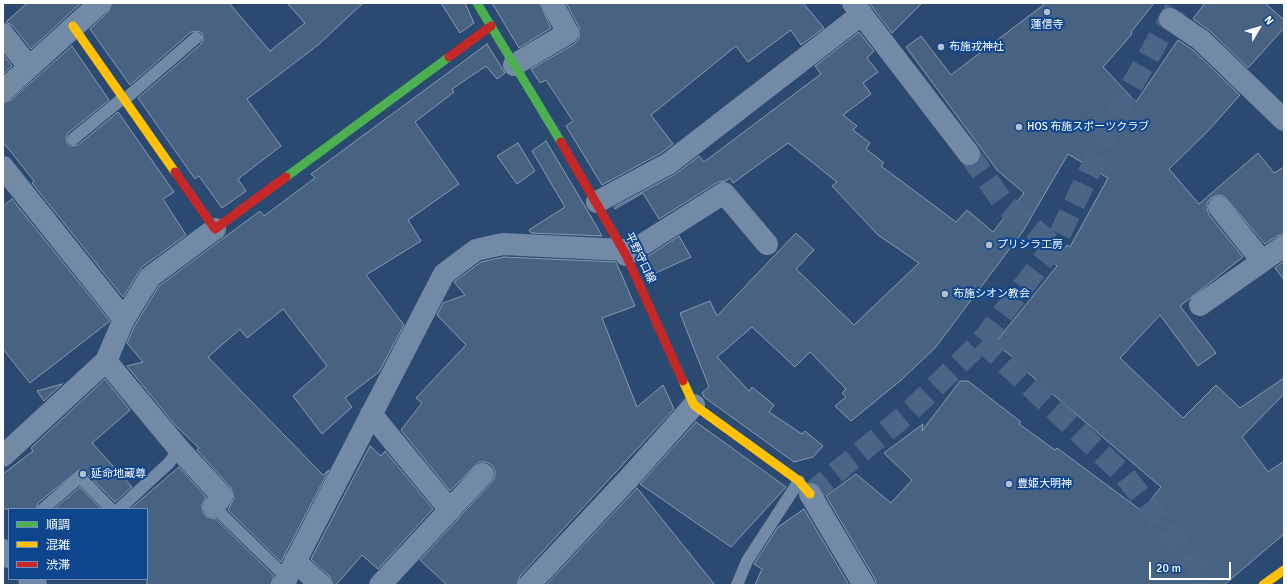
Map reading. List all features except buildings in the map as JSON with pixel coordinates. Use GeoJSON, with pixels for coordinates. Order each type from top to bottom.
{"type":"FeatureCollection","features":[{"type":"Feature","properties":{"kind":"main road","name":"平野守口線"},"geometry":{"type":"LineString","coordinates":[[477,3],[597,202],[624,252],[694,405],[804,488]]}},
{"type":"Feature","properties":{"kind":"main road"},"geometry":{"type":"LineString","coordinates":[[73,26],[215,229],[490,26]]}},
{"type":"Feature","properties":{"kind":"main road"},"geometry":{"type":"LineString","coordinates":[[1263,585],[1284,570]]}},
{"type":"Feature","properties":{"kind":"street"},"geometry":{"type":"LineString","coordinates":[[3,91],[100,3]]}},
{"type":"Feature","properties":{"kind":"street"},"geometry":{"type":"LineString","coordinates":[[514,65],[568,33],[552,3]]}},
{"type":"Feature","properties":{"kind":"street"},"geometry":{"type":"LineString","coordinates":[[597,202],[668,164],[857,9],[969,154]]}},
{"type":"Feature","properties":{"kind":"street"},"geometry":{"type":"LineString","coordinates":[[1170,19],[1200,40],[1284,120]]}},
{"type":"Feature","properties":{"kind":"street"},"geometry":{"type":"LineString","coordinates":[[3,34],[29,67]]}},
{"type":"Feature","properties":{"kind":"street"},"geometry":{"type":"LineString","coordinates":[[3,167],[124,319]]}},
{"type":"Feature","properties":{"kind":"street"},"geometry":{"type":"LineString","coordinates":[[322,585],[288,575],[444,274],[476,250],[503,244],[624,252],[724,193],[767,244]]}},
{"type":"Feature","properties":{"kind":"street"},"geometry":{"type":"LineString","coordinates":[[1219,207],[1262,262]]}},
{"type":"Feature","properties":{"kind":"street"},"geometry":{"type":"LineString","coordinates":[[3,456],[106,361],[124,319],[150,277],[215,229]]}},
{"type":"Feature","properties":{"kind":"street"},"geometry":{"type":"LineString","coordinates":[[1200,305],[1284,246]]}},
{"type":"Feature","properties":{"kind":"street"},"geometry":{"type":"LineString","coordinates":[[106,361],[179,449],[222,496],[214,507]]}},
{"type":"Feature","properties":{"kind":"street"},"geometry":{"type":"LineString","coordinates":[[529,585],[631,476],[694,405]]}},
{"type":"Feature","properties":{"kind":"street"},"geometry":{"type":"LineString","coordinates":[[372,414],[450,510]]}},
{"type":"Feature","properties":{"kind":"street"},"geometry":{"type":"LineString","coordinates":[[380,585],[483,474]]}},
{"type":"Feature","properties":{"kind":"street"},"geometry":{"type":"LineString","coordinates":[[804,488],[864,585]]}},
{"type":"Feature","properties":{"kind":"lane"},"geometry":{"type":"LineString","coordinates":[[73,139],[124,99],[196,38]]}},
{"type":"Feature","properties":{"kind":"lane"},"geometry":{"type":"LineString","coordinates":[[120,508],[169,463],[179,449]]}},
{"type":"Feature","properties":{"kind":"lane"},"geometry":{"type":"LineString","coordinates":[[44,508],[80,477],[110,508]]}},
{"type":"Feature","properties":{"kind":"lane"},"geometry":{"type":"LineString","coordinates":[[737,585],[747,561],[804,488]]}},
{"type":"Feature","properties":{"kind":"lane"},"geometry":{"type":"LineString","coordinates":[[214,507],[288,575]]}},
{"type":"Feature","properties":{"kind":"tunnel"},"geometry":{"type":"LineString","coordinates":[[810,494],[908,413],[982,341],[1054,246],[1127,94],[1179,3]]}},
{"type":"Feature","properties":{"kind":"tunnel"},"geometry":{"type":"LineString","coordinates":[[969,154],[1005,205],[1054,246]]}},
{"type":"Feature","properties":{"kind":"tunnel"},"geometry":{"type":"LineString","coordinates":[[982,341],[1125,476],[1211,585]]}},
{"type":"Feature","properties":{"kind":"traffic: fast"},"geometry":{"type":"LineString","coordinates":[[477,3],[561,142]]}},
{"type":"Feature","properties":{"kind":"traffic: fast"},"geometry":{"type":"LineString","coordinates":[[286,177],[449,57]]}},
{"type":"Feature","properties":{"kind":"traffic: slow"},"geometry":{"type":"LineString","coordinates":[[73,26],[175,172]]}},
{"type":"Feature","properties":{"kind":"traffic: slow"},"geometry":{"type":"LineString","coordinates":[[683,381],[694,405],[799,481],[810,494]]}},
{"type":"Feature","properties":{"kind":"traffic: slow"},"geometry":{"type":"LineString","coordinates":[[1263,585],[1284,570]]}},
{"type":"Feature","properties":{"kind":"traffic: jam"},"geometry":{"type":"LineString","coordinates":[[449,57],[491,26]]}},
{"type":"Feature","properties":{"kind":"traffic: jam"},"geometry":{"type":"LineString","coordinates":[[561,142],[626,255],[683,381]]}},
{"type":"Feature","properties":{"kind":"traffic: jam"},"geometry":{"type":"LineString","coordinates":[[175,172],[215,229],[286,177]]}},
{"type":"Feature","properties":{"kind":"place","name":"蓮信寺"},"geometry":{"type":"Point","coordinates":[1047,12]}},
{"type":"Feature","properties":{"kind":"place","name":"布施戎神社"},"geometry":{"type":"Point","coordinates":[941,47]}},
{"type":"Feature","properties":{"kind":"place","name":"HOS 布施スポーツクラブ"},"geometry":{"type":"Point","coordinates":[1019,127]}},
{"type":"Feature","properties":{"kind":"place","name":"プリシラ工房"},"geometry":{"type":"Point","coordinates":[989,245]}},
{"type":"Feature","properties":{"kind":"place","name":"布施シオン教会"},"geometry":{"type":"Point","coordinates":[945,294]}},
{"type":"Feature","properties":{"kind":"place","name":"延命地蔵尊"},"geometry":{"type":"Point","coordinates":[83,474]}},
{"type":"Feature","properties":{"kind":"place","name":"豊姫大明神"},"geometry":{"type":"Point","coordinates":[1009,484]}}]}
